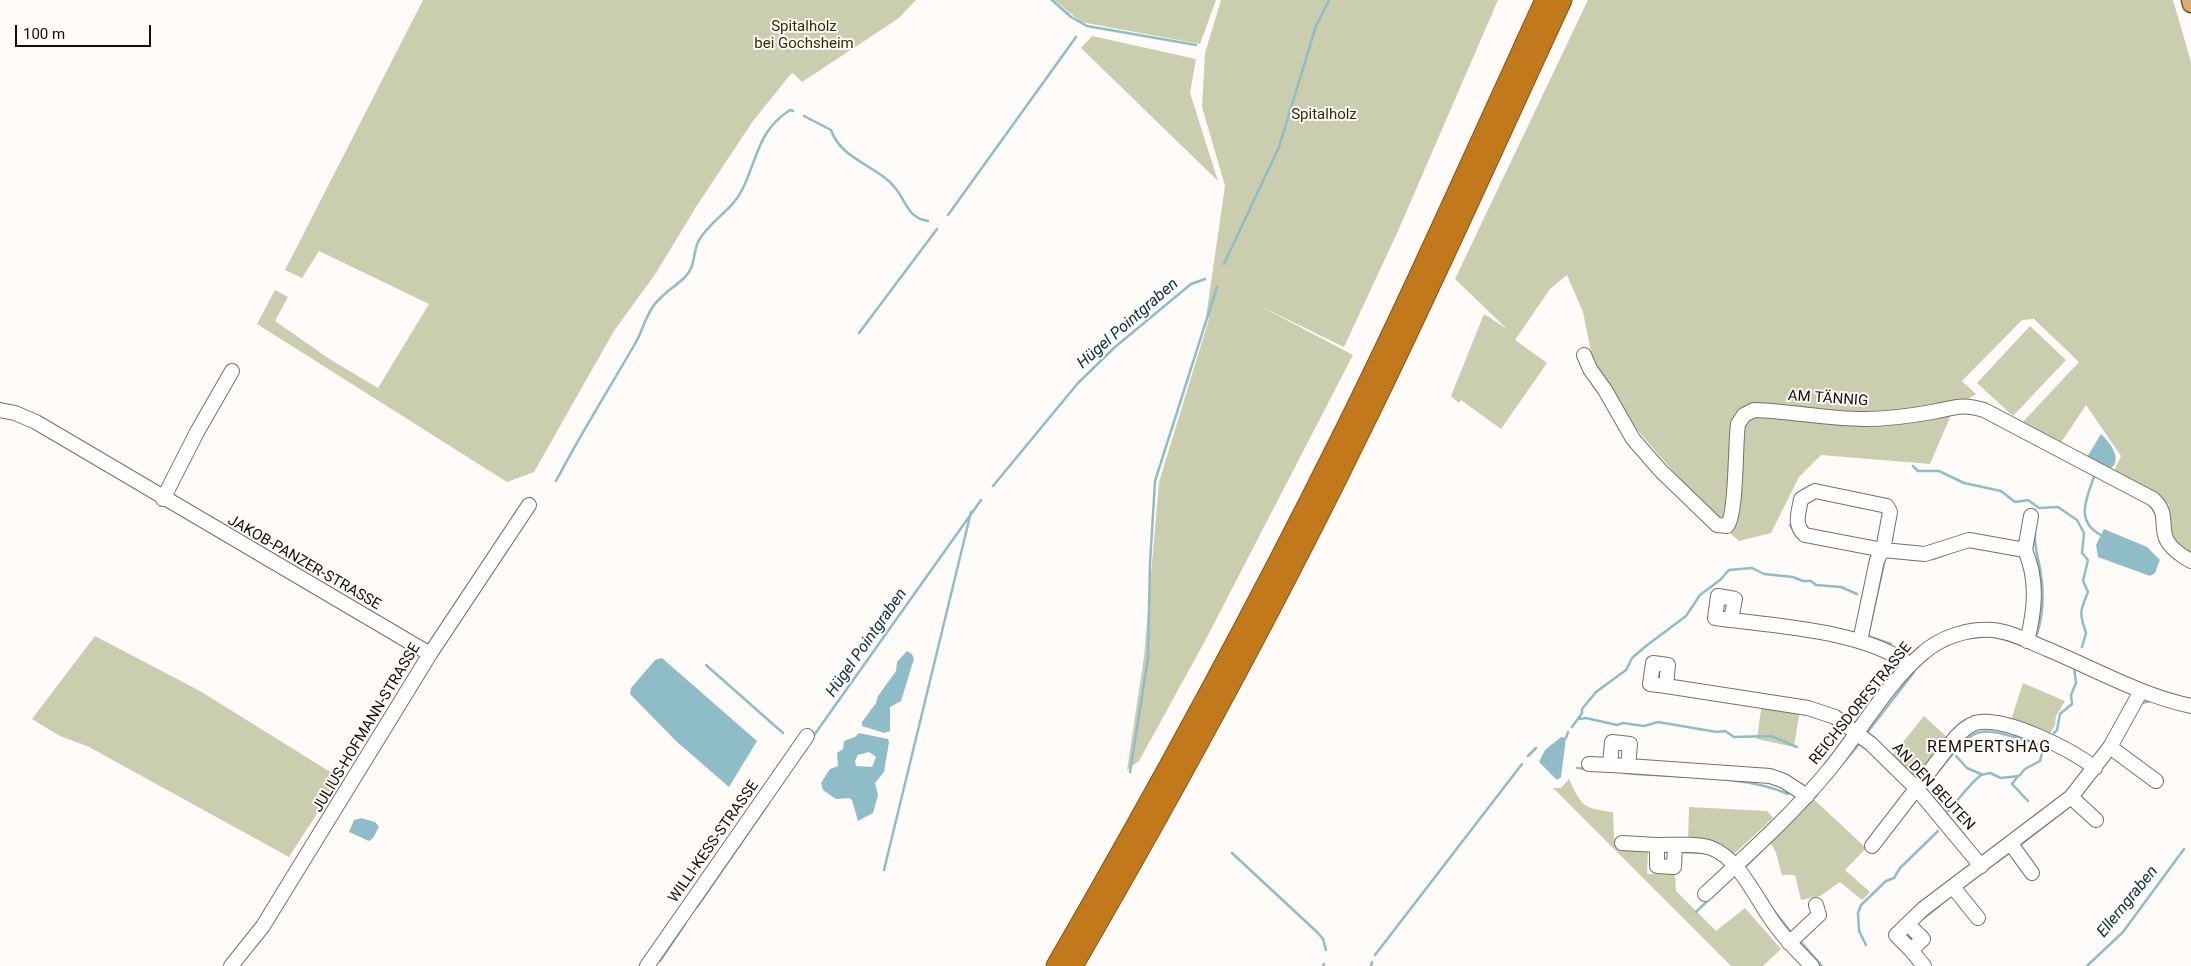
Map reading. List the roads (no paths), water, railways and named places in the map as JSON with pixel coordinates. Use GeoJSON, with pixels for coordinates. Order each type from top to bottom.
{"type":"FeatureCollection","features":[{"type":"Feature","properties":{"kind":"highway"},"geometry":{"type":"LineString","coordinates":[[1056,966],[1176,754],[1302,515],[1416,282],[1545,0]]}},
{"type":"Feature","properties":{"kind":"highway"},"geometry":{"type":"LineString","coordinates":[[1073,966],[1190,760],[1324,505],[1409,331],[1562,0]]}},
{"type":"Feature","properties":{"kind":"street","name":"AM TÄNNIG"},"geometry":{"type":"LineString","coordinates":[[1584,355],[1590,369],[1605,390],[1633,439],[1661,471],[1717,526],[1727,526],[1730,522],[1733,507],[1738,424],[1744,415],[1754,410],[1863,418],[1898,417],[1934,412],[1955,406],[1970,406],[1984,410],[2153,499],[2161,508],[2164,536],[2168,545],[2191,560]]}},
{"type":"Feature","properties":{"kind":"street"},"geometry":{"type":"LineString","coordinates":[[163,499],[197,432],[232,371]]}},
{"type":"Feature","properties":{"kind":"street","name":"JAKOB-PANZER-STRASSE"},"geometry":{"type":"LineString","coordinates":[[0,410],[15,413],[36,422],[163,499],[430,654]]}},
{"type":"Feature","properties":{"kind":"street"},"geometry":{"type":"LineString","coordinates":[[1860,641],[1877,560],[1883,550],[1890,512],[1887,506],[1814,491],[1801,499],[1797,524],[1804,535],[1883,550],[1925,554],[1970,540],[2026,550]]}},
{"type":"Feature","properties":{"kind":"street","name":"JULIUS-HOFMANN-STRASSE"},"geometry":{"type":"LineString","coordinates":[[231,966],[264,926],[430,654],[529,505]]}},
{"type":"Feature","properties":{"kind":"street"},"geometry":{"type":"LineString","coordinates":[[2027,641],[2034,609],[2034,586],[2026,550],[2031,516]]}},
{"type":"Feature","properties":{"kind":"street"},"geometry":{"type":"LineString","coordinates":[[1731,620],[1860,641],[1886,649],[1910,664]]}},
{"type":"Feature","properties":{"kind":"street","name":"REICHSDORFSTRASSE"},"geometry":{"type":"LineString","coordinates":[[1706,894],[1807,796],[1910,664],[1935,644],[1964,633],[1994,630],[2027,641],[2140,691],[2191,706]]}},
{"type":"Feature","properties":{"kind":"street","name":"AN DEN BEUTEN"},"geometry":{"type":"LineString","coordinates":[[1666,686],[1822,712],[1835,717],[1886,758],[1917,789],[1981,866]]}},
{"type":"Feature","properties":{"kind":"street"},"geometry":{"type":"LineString","coordinates":[[1924,966],[1896,935],[1952,887],[2071,796],[2110,747],[2140,691]]}},
{"type":"Feature","properties":{"kind":"street"},"geometry":{"type":"LineString","coordinates":[[1872,846],[1956,737],[1968,726],[1979,722],[2004,725],[2048,741],[2070,751],[2095,768]]}},
{"type":"Feature","properties":{"kind":"street","name":"WILLI-KESS-STRASSE"},"geometry":{"type":"LineString","coordinates":[[647,966],[807,736]]}},
{"type":"Feature","properties":{"kind":"street"},"geometry":{"type":"LineString","coordinates":[[1610,765],[1612,742],[1630,744],[1628,766]]}},
{"type":"Feature","properties":{"kind":"street"},"geometry":{"type":"LineString","coordinates":[[2110,747],[2156,781]]}},
{"type":"Feature","properties":{"kind":"street"},"geometry":{"type":"LineString","coordinates":[[1589,764],[1770,776],[1795,787],[1807,796]]}},
{"type":"Feature","properties":{"kind":"street"},"geometry":{"type":"LineString","coordinates":[[2071,796],[2096,820]]}},
{"type":"Feature","properties":{"kind":"street"},"geometry":{"type":"LineString","coordinates":[[1622,843],[1710,847],[1736,866],[1789,943],[1812,966]]}},
{"type":"Feature","properties":{"kind":"street"},"geometry":{"type":"LineString","coordinates":[[2010,844],[2032,873]]}},
{"type":"Feature","properties":{"kind":"street"},"geometry":{"type":"LineString","coordinates":[[1657,845],[1657,866],[1674,867],[1675,845]]}},
{"type":"Feature","properties":{"kind":"street"},"geometry":{"type":"LineString","coordinates":[[1952,887],[1978,918]]}},
{"type":"Feature","properties":{"kind":"street"},"geometry":{"type":"LineString","coordinates":[[1789,943],[1819,915],[1816,906]]}},
{"type":"Feature","properties":{"kind":"water"},"geometry":{"type":"Polygon","coordinates":[[[2101,434],[2112,447],[2116,457],[2113,466],[2108,470],[2087,457],[2101,434]]]}},
{"type":"Feature","properties":{"kind":"water"},"geometry":{"type":"Polygon","coordinates":[[[2104,529],[2147,547],[2160,560],[2155,573],[2150,576],[2098,557],[2096,545],[2104,529]]]}},
{"type":"Feature","properties":{"kind":"water"},"geometry":{"type":"Polygon","coordinates":[[[907,651],[912,654],[914,659],[901,701],[890,707],[890,731],[884,733],[862,726],[862,722],[876,703],[878,696],[896,671],[897,662],[907,651]]]}},
{"type":"Feature","properties":{"kind":"water"},"geometry":{"type":"Polygon","coordinates":[[[662,658],[757,741],[729,787],[677,742],[630,694],[631,688],[655,660],[662,658]]]}},
{"type":"Feature","properties":{"kind":"water"},"geometry":{"type":"Polygon","coordinates":[[[859,733],[888,739],[889,742],[884,772],[875,783],[878,795],[873,813],[858,821],[852,800],[849,798],[836,799],[823,790],[821,783],[830,769],[838,766],[837,753],[843,749],[844,741],[855,737],[859,733]],[[869,752],[858,755],[855,761],[856,766],[872,767],[876,757],[869,752]]]}},
{"type":"Feature","properties":{"kind":"water"},"geometry":{"type":"Polygon","coordinates":[[[1561,737],[1566,738],[1561,777],[1557,780],[1539,762],[1545,750],[1561,737]]]}},
{"type":"Feature","properties":{"kind":"water"},"geometry":{"type":"Polygon","coordinates":[[[361,818],[375,822],[379,827],[373,838],[369,841],[349,832],[354,820],[361,818]]]}},
{"type":"Feature","properties":{"kind":"waterway"},"geometry":{"type":"LineString","coordinates":[[1052,0],[1071,17],[1087,26],[1196,45]]}},
{"type":"Feature","properties":{"kind":"waterway","name":"Hügel Pointgraben"},"geometry":{"type":"LineString","coordinates":[[1224,264],[1279,147],[1316,26],[1329,0]]}},
{"type":"Feature","properties":{"kind":"waterway"},"geometry":{"type":"LineString","coordinates":[[948,215],[1076,37]]}},
{"type":"Feature","properties":{"kind":"waterway"},"geometry":{"type":"LineString","coordinates":[[556,481],[636,342],[652,308],[691,269],[698,242],[708,228],[738,197],[764,137],[779,118],[790,110],[793,111]]}},
{"type":"Feature","properties":{"kind":"waterway"},"geometry":{"type":"LineString","coordinates":[[804,116],[831,130],[843,149],[889,181],[912,213],[916,217],[928,221]]}},
{"type":"Feature","properties":{"kind":"waterway"},"geometry":{"type":"LineString","coordinates":[[859,333],[937,229]]}},
{"type":"Feature","properties":{"kind":"waterway","name":"Hügel Pointgraben"},"geometry":{"type":"LineString","coordinates":[[993,486],[1078,383],[1115,347],[1191,284],[1205,279]]}},
{"type":"Feature","properties":{"kind":"waterway"},"geometry":{"type":"LineString","coordinates":[[1130,772],[1148,658],[1150,564],[1155,481],[1217,287]]}},
{"type":"Feature","properties":{"kind":"waterway"},"geometry":{"type":"LineString","coordinates":[[1913,466],[1918,471],[1939,471],[1964,483],[2001,491],[2015,502],[2028,500],[2039,508],[2058,507],[2077,520],[2084,533],[2082,553],[2088,560]]}},
{"type":"Feature","properties":{"kind":"waterway"},"geometry":{"type":"LineString","coordinates":[[2095,474],[2086,500],[2085,516],[2093,529],[2101,535]]}},
{"type":"Feature","properties":{"kind":"waterway","name":"Hügel Pointgraben"},"geometry":{"type":"LineString","coordinates":[[812,738],[981,500]]}},
{"type":"Feature","properties":{"kind":"waterway"},"geometry":{"type":"LineString","coordinates":[[884,870],[971,512]]}},
{"type":"Feature","properties":{"kind":"waterway"},"geometry":{"type":"LineString","coordinates":[[1790,525],[1801,540]]}},
{"type":"Feature","properties":{"kind":"waterway"},"geometry":{"type":"LineString","coordinates":[[2035,532],[2043,597],[2041,620],[2037,634]]}},
{"type":"Feature","properties":{"kind":"waterway"},"geometry":{"type":"LineString","coordinates":[[1933,559],[1947,554]]}},
{"type":"Feature","properties":{"kind":"waterway"},"geometry":{"type":"LineString","coordinates":[[1901,558],[1917,560]]}},
{"type":"Feature","properties":{"kind":"waterway"},"geometry":{"type":"LineString","coordinates":[[1885,559],[1868,636],[1891,644]]}},
{"type":"Feature","properties":{"kind":"waterway"},"geometry":{"type":"LineString","coordinates":[[2082,647],[2086,633],[2081,612],[2088,592],[2083,581],[2088,560]]}},
{"type":"Feature","properties":{"kind":"waterway"},"geometry":{"type":"LineString","coordinates":[[1572,727],[1582,713],[1582,709],[1596,692],[1626,670],[1632,658],[1646,646],[1686,616],[1700,595],[1720,580],[1729,570],[1752,568],[1764,574],[1793,577],[1803,581],[1811,581],[1816,585],[1841,587],[1857,594]]}},
{"type":"Feature","properties":{"kind":"waterway"},"geometry":{"type":"LineString","coordinates":[[1971,638],[1989,636],[2003,639]]}},
{"type":"Feature","properties":{"kind":"waterway"},"geometry":{"type":"LineString","coordinates":[[706,665],[783,733]]}},
{"type":"Feature","properties":{"kind":"waterway"},"geometry":{"type":"LineString","coordinates":[[2054,733],[2057,730],[2060,714],[2072,704],[2071,695],[2076,683],[2074,667]]}},
{"type":"Feature","properties":{"kind":"waterway"},"geometry":{"type":"LineString","coordinates":[[1866,734],[1914,672]]}},
{"type":"Feature","properties":{"kind":"waterway"},"geometry":{"type":"LineString","coordinates":[[2141,703],[2151,701]]}},
{"type":"Feature","properties":{"kind":"waterway"},"geometry":{"type":"LineString","coordinates":[[1842,714],[1853,721]]}},
{"type":"Feature","properties":{"kind":"waterway"},"geometry":{"type":"LineString","coordinates":[[1579,719],[1586,718],[1617,725],[1623,723],[1644,726],[1658,722],[1717,732],[1725,731],[1734,737],[1771,736],[1797,747]]}},
{"type":"Feature","properties":{"kind":"waterway"},"geometry":{"type":"LineString","coordinates":[[1932,779],[1959,746],[1978,732],[1989,731],[2043,746]]}},
{"type":"Feature","properties":{"kind":"waterway"},"geometry":{"type":"LineString","coordinates":[[1566,738],[1568,732]]}},
{"type":"Feature","properties":{"kind":"waterway"},"geometry":{"type":"LineString","coordinates":[[1833,775],[1860,743]]}},
{"type":"Feature","properties":{"kind":"waterway"},"geometry":{"type":"LineString","coordinates":[[1947,812],[1981,775],[1990,773],[2001,778],[2019,776],[2025,769],[2040,761],[2044,746]]}},
{"type":"Feature","properties":{"kind":"waterway"},"geometry":{"type":"LineString","coordinates":[[1528,756],[1536,748]]}},
{"type":"Feature","properties":{"kind":"waterway"},"geometry":{"type":"LineString","coordinates":[[1885,749],[1918,779]]}},
{"type":"Feature","properties":{"kind":"waterway"},"geometry":{"type":"LineString","coordinates":[[1956,756],[1967,768],[1981,774]]}},
{"type":"Feature","properties":{"kind":"waterway"},"geometry":{"type":"LineString","coordinates":[[1375,955],[1522,764]]}},
{"type":"Feature","properties":{"kind":"waterway"},"geometry":{"type":"LineString","coordinates":[[1577,768],[1586,769]]}},
{"type":"Feature","properties":{"kind":"waterway"},"geometry":{"type":"LineString","coordinates":[[1624,773],[1730,780],[1750,783],[1788,794]]}},
{"type":"Feature","properties":{"kind":"waterway"},"geometry":{"type":"LineString","coordinates":[[2018,776],[2012,784],[2028,801]]}},
{"type":"Feature","properties":{"kind":"waterway"},"geometry":{"type":"LineString","coordinates":[[1923,785],[1966,837]]}},
{"type":"Feature","properties":{"kind":"waterway"},"geometry":{"type":"LineString","coordinates":[[1746,869],[1745,867],[1817,795]]}},
{"type":"Feature","properties":{"kind":"waterway","name":"Hügel Pointgraben"},"geometry":{"type":"LineString","coordinates":[[697,907],[766,807]]}},
{"type":"Feature","properties":{"kind":"waterway"},"geometry":{"type":"LineString","coordinates":[[2020,845],[2066,809]]}},
{"type":"Feature","properties":{"kind":"waterway"},"geometry":{"type":"LineString","coordinates":[[1866,945],[1859,931],[1858,913],[1861,905],[1886,881],[1894,878],[1900,868],[1938,831]]}},
{"type":"Feature","properties":{"kind":"waterway","name":"Ellerngraben"},"geometry":{"type":"LineString","coordinates":[[2087,966],[2123,932],[2184,849]]}},
{"type":"Feature","properties":{"kind":"waterway"},"geometry":{"type":"LineString","coordinates":[[1682,852],[1703,853]]}},
{"type":"Feature","properties":{"kind":"waterway"},"geometry":{"type":"LineString","coordinates":[[1998,861],[2010,852]]}},
{"type":"Feature","properties":{"kind":"waterway"},"geometry":{"type":"LineString","coordinates":[[1232,853],[1318,933],[1323,939],[1326,950]]}},
{"type":"Feature","properties":{"kind":"waterway"},"geometry":{"type":"LineString","coordinates":[[1696,912],[1720,889]]}},
{"type":"Feature","properties":{"kind":"waterway"},"geometry":{"type":"LineString","coordinates":[[1924,918],[1940,905]]}},
{"type":"Feature","properties":{"kind":"waterway"},"geometry":{"type":"LineString","coordinates":[[1771,907],[1790,931]]}},
{"type":"Feature","properties":{"kind":"waterway","name":"Hügel Pointgraben"},"geometry":{"type":"LineString","coordinates":[[660,961],[685,924]]}},
{"type":"Feature","properties":{"kind":"waterway"},"geometry":{"type":"LineString","coordinates":[[1800,941],[1822,966]]}},
{"type":"Feature","properties":{"kind":"waterway"},"geometry":{"type":"LineString","coordinates":[[1371,966],[1372,962]]}},
{"type":"Feature","properties":{"kind":"district","name":"REMPERTSHAG"},"geometry":{"type":"Point","coordinates":[1989,748]}},
{"type":"Feature","properties":{"kind":"park label","name":"Spitalholz bei Gochsheim"},"geometry":{"type":"Point","coordinates":[804,36]}},
{"type":"Feature","properties":{"kind":"park label","name":"Spitalholz"},"geometry":{"type":"Point","coordinates":[1324,115]}}]}
